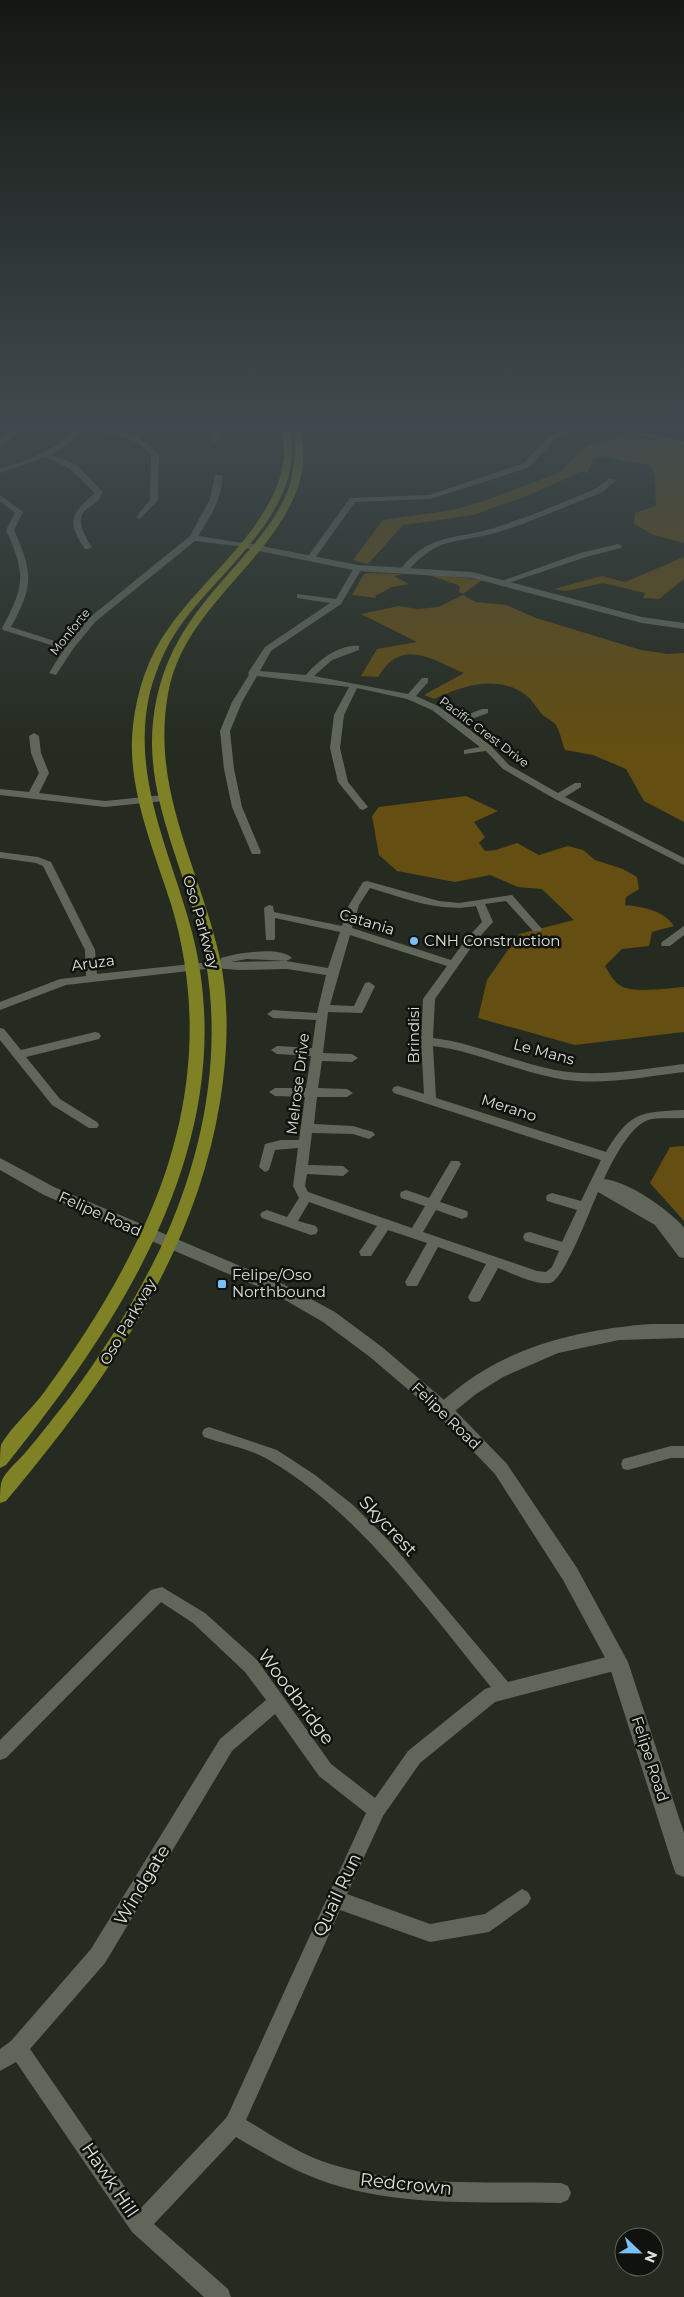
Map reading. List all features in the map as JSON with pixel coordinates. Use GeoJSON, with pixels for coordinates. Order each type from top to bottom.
{"type":"FeatureCollection","features":[{"type":"Feature","properties":{"kind":"main road","name":"Oso Parkway"},"geometry":{"type":"LineString","coordinates":[[0,1460],[45,1406],[86,1348],[127,1280],[148,1235],[176,1161],[191,1104],[198,1029],[194,966],[180,912],[143,800],[139,772],[138,731],[142,704],[149,678],[161,649],[177,622],[252,532]]}},
{"type":"Feature","properties":{"kind":"main road","name":"Oso Parkway"},"geometry":{"type":"LineString","coordinates":[[0,1495],[64,1420],[99,1372],[147,1292],[172,1244],[200,1162],[214,1102],[221,1039],[215,964],[205,925],[173,835],[157,758],[157,734],[163,692],[180,642],[268,532]]}},
{"type":"Feature","properties":{"kind":"street"},"geometry":{"type":"LineString","coordinates":[[11,532],[27,573],[22,602],[6,628],[45,642],[69,648]]}},
{"type":"Feature","properties":{"kind":"street"},"geometry":{"type":"LineString","coordinates":[[80,532],[88,547]]}},
{"type":"Feature","properties":{"kind":"street","name":"Monforte"},"geometry":{"type":"LineString","coordinates":[[53,673],[69,648],[92,620],[193,538],[197,532]]}},
{"type":"Feature","properties":{"kind":"street"},"geometry":{"type":"LineString","coordinates":[[310,558],[329,532]]}},
{"type":"Feature","properties":{"kind":"street"},"geometry":{"type":"LineString","coordinates":[[404,571],[417,554],[435,543],[478,532]]}},
{"type":"Feature","properties":{"kind":"street"},"geometry":{"type":"LineString","coordinates":[[193,538],[256,547],[358,568],[446,571],[502,582],[642,620],[684,626]]}},
{"type":"Feature","properties":{"kind":"street"},"geometry":{"type":"LineString","coordinates":[[502,582],[583,555],[618,546]]}},
{"type":"Feature","properties":{"kind":"street"},"geometry":{"type":"LineString","coordinates":[[256,852],[237,807],[229,769],[225,731],[252,673],[268,649],[338,602],[358,568]]}},
{"type":"Feature","properties":{"kind":"street"},"geometry":{"type":"LineString","coordinates":[[300,596],[338,602]]}},
{"type":"Feature","properties":{"kind":"street"},"geometry":{"type":"LineString","coordinates":[[308,678],[319,665],[341,651],[356,648]]}},
{"type":"Feature","properties":{"kind":"street","name":"Pacific Crest Drive"},"geometry":{"type":"LineString","coordinates":[[252,673],[308,678],[354,685],[410,697],[435,708],[488,748],[506,767],[558,797],[684,862]]}},
{"type":"Feature","properties":{"kind":"street"},"geometry":{"type":"LineString","coordinates":[[410,697],[425,680]]}},
{"type":"Feature","properties":{"kind":"street"},"geometry":{"type":"LineString","coordinates":[[354,685],[339,715],[335,748],[343,782],[364,806]]}},
{"type":"Feature","properties":{"kind":"street"},"geometry":{"type":"LineString","coordinates":[[454,723],[485,711]]}},
{"type":"Feature","properties":{"kind":"street"},"geometry":{"type":"LineString","coordinates":[[33,795],[44,773],[36,753],[34,736]]}},
{"type":"Feature","properties":{"kind":"street"},"geometry":{"type":"LineString","coordinates":[[467,752],[488,748]]}},
{"type":"Feature","properties":{"kind":"street"},"geometry":{"type":"LineString","coordinates":[[558,797],[578,785]]}},
{"type":"Feature","properties":{"kind":"street"},"geometry":{"type":"LineString","coordinates":[[0,792],[105,804],[164,798]]}},
{"type":"Feature","properties":{"kind":"street"},"geometry":{"type":"LineString","coordinates":[[0,855],[38,860],[47,864],[90,950],[92,978]]}},
{"type":"Feature","properties":{"kind":"street","name":"Melrose Drive"},"geometry":{"type":"LineString","coordinates":[[306,1197],[299,1186],[318,1054],[322,1012],[333,969],[354,905],[368,884],[438,904],[459,906],[479,902]]}},
{"type":"Feature","properties":{"kind":"street"},"geometry":{"type":"LineString","coordinates":[[479,902],[508,897],[537,929]]}},
{"type":"Feature","properties":{"kind":"street","name":"Brindisi"},"geometry":{"type":"LineString","coordinates":[[430,1100],[427,1041],[429,999],[471,940],[488,922],[479,902]]}},
{"type":"Feature","properties":{"kind":"street","name":"Catania"},"geometry":{"type":"LineString","coordinates":[[270,938],[270,911],[347,930],[454,965]]}},
{"type":"Feature","properties":{"kind":"street"},"geometry":{"type":"LineString","coordinates":[[666,944],[684,929]]}},
{"type":"Feature","properties":{"kind":"street","name":"Aruza"},"geometry":{"type":"LineString","coordinates":[[0,1006],[64,982],[194,966],[215,964],[238,966],[279,961],[333,969]]}},
{"type":"Feature","properties":{"kind":"street"},"geometry":{"type":"LineString","coordinates":[[273,1014],[322,1012],[358,1016],[369,986]]}},
{"type":"Feature","properties":{"kind":"street"},"geometry":{"type":"LineString","coordinates":[[0,1032],[56,1102],[93,1125]]}},
{"type":"Feature","properties":{"kind":"street"},"geometry":{"type":"LineString","coordinates":[[18,1056],[95,1036]]}},
{"type":"Feature","properties":{"kind":"street","name":"Le Mans"},"geometry":{"type":"LineString","coordinates":[[427,1041],[461,1045],[572,1077],[592,1078],[684,1068]]}},
{"type":"Feature","properties":{"kind":"street"},"geometry":{"type":"LineString","coordinates":[[278,1050],[352,1058]]}},
{"type":"Feature","properties":{"kind":"street","name":"Merano"},"geometry":{"type":"LineString","coordinates":[[398,1090],[610,1158]]}},
{"type":"Feature","properties":{"kind":"street"},"geometry":{"type":"LineString","coordinates":[[275,1092],[347,1093]]}},
{"type":"Feature","properties":{"kind":"street"},"geometry":{"type":"LineString","coordinates":[[290,1223],[306,1197],[536,1276],[549,1278],[557,1270],[584,1208],[624,1135],[642,1118],[684,1114]]}},
{"type":"Feature","properties":{"kind":"street"},"geometry":{"type":"LineString","coordinates":[[307,1128],[353,1130],[370,1135]]}},
{"type":"Feature","properties":{"kind":"street"},"geometry":{"type":"LineString","coordinates":[[265,1167],[269,1147],[281,1144],[306,1144]]}},
{"type":"Feature","properties":{"kind":"street","name":"Felipe Road"},"geometry":{"type":"LineString","coordinates":[[0,1163],[49,1191],[148,1235],[237,1270],[279,1289],[329,1318],[376,1352],[444,1410],[500,1469],[534,1517],[570,1574],[618,1662],[684,1866]]}},
{"type":"Feature","properties":{"kind":"street"},"geometry":{"type":"LineString","coordinates":[[415,1235],[455,1164]]}},
{"type":"Feature","properties":{"kind":"street"},"geometry":{"type":"LineString","coordinates":[[302,1169],[343,1171]]}},
{"type":"Feature","properties":{"kind":"street"},"geometry":{"type":"LineString","coordinates":[[597,1182],[677,1227],[684,1237]]}},
{"type":"Feature","properties":{"kind":"street"},"geometry":{"type":"LineString","coordinates":[[406,1195],[462,1214]]}},
{"type":"Feature","properties":{"kind":"street"},"geometry":{"type":"LineString","coordinates":[[552,1198],[584,1208]]}},
{"type":"Feature","properties":{"kind":"street"},"geometry":{"type":"LineString","coordinates":[[266,1215],[311,1230]]}},
{"type":"Feature","properties":{"kind":"street"},"geometry":{"type":"LineString","coordinates":[[663,1220],[684,1253]]}},
{"type":"Feature","properties":{"kind":"street"},"geometry":{"type":"LineString","coordinates":[[366,1252],[385,1224]]}},
{"type":"Feature","properties":{"kind":"street"},"geometry":{"type":"LineString","coordinates":[[530,1237],[567,1249]]}},
{"type":"Feature","properties":{"kind":"street"},"geometry":{"type":"LineString","coordinates":[[412,1282],[434,1241]]}},
{"type":"Feature","properties":{"kind":"street"},"geometry":{"type":"LineString","coordinates":[[475,1297],[494,1262]]}},
{"type":"Feature","properties":{"kind":"street"},"geometry":{"type":"LineString","coordinates":[[444,1410],[460,1395],[487,1377],[533,1353],[580,1338],[621,1332],[684,1330]]}},
{"type":"Feature","properties":{"kind":"street","name":"Skycrest"},"geometry":{"type":"LineString","coordinates":[[208,1433],[272,1454],[310,1480],[348,1510],[385,1547],[505,1691]]}},
{"type":"Feature","properties":{"kind":"street"},"geometry":{"type":"LineString","coordinates":[[628,1464],[671,1452],[684,1452]]}},
{"type":"Feature","properties":{"kind":"street","name":"Woodbridge"},"geometry":{"type":"LineString","coordinates":[[0,1752],[157,1595],[166,1595],[199,1618],[250,1666],[275,1703],[304,1738],[325,1770],[377,1810]]}},
{"type":"Feature","properties":{"kind":"street","name":"Quail Run"},"geometry":{"type":"LineString","coordinates":[[139,2225],[234,2124],[377,1810],[414,1757],[491,1695],[618,1662]]}},
{"type":"Feature","properties":{"kind":"street","name":"Windgate"},"geometry":{"type":"LineString","coordinates":[[0,2062],[18,2048],[98,1956],[226,1745],[275,1703]]}},
{"type":"Feature","properties":{"kind":"street"},"geometry":{"type":"LineString","coordinates":[[335,1899],[430,1933],[489,1923],[522,1898]]}},
{"type":"Feature","properties":{"kind":"street","name":"Hawk Hill"},"geometry":{"type":"LineString","coordinates":[[18,2048],[139,2225],[220,2297]]}},
{"type":"Feature","properties":{"kind":"street","name":"Redcrown"},"geometry":{"type":"LineString","coordinates":[[234,2124],[297,2160],[322,2171],[349,2178],[395,2187],[560,2193]]}},
{"type":"Feature","properties":{"kind":"shaded area"},"geometry":{"type":"Polygon","coordinates":[[[374,532],[397,532],[368,564],[353,560],[374,532]]]}},
{"type":"Feature","properties":{"kind":"shaded area"},"geometry":{"type":"Polygon","coordinates":[[[649,532],[684,532],[684,543],[649,532]]]}},
{"type":"Feature","properties":{"kind":"shaded area"},"geometry":{"type":"Polygon","coordinates":[[[684,557],[684,579],[659,599],[643,598],[645,593],[603,583],[566,591],[554,589],[602,576],[625,582],[684,557]]]}},
{"type":"Feature","properties":{"kind":"shaded area"},"geometry":{"type":"Polygon","coordinates":[[[364,574],[403,574],[394,576],[409,584],[392,587],[375,596],[376,598],[352,595],[364,574]]]}},
{"type":"Feature","properties":{"kind":"shaded area"},"geometry":{"type":"Polygon","coordinates":[[[426,574],[482,580],[463,594],[459,592],[460,588],[458,585],[426,574]]]}},
{"type":"Feature","properties":{"kind":"shaded area"},"geometry":{"type":"Polygon","coordinates":[[[463,595],[476,602],[506,605],[536,618],[641,650],[668,654],[684,653],[684,822],[644,801],[626,769],[593,755],[565,750],[556,725],[543,715],[526,695],[515,689],[503,685],[480,684],[468,686],[434,699],[424,695],[464,673],[428,658],[407,654],[387,665],[378,677],[361,676],[377,649],[417,642],[361,614],[399,606],[418,609],[438,607],[463,595]]]}},
{"type":"Feature","properties":{"kind":"shaded area"},"geometry":{"type":"Polygon","coordinates":[[[466,796],[498,811],[474,822],[485,837],[479,843],[485,851],[496,850],[517,843],[539,855],[568,846],[583,850],[595,860],[623,869],[637,877],[639,889],[626,897],[625,905],[646,908],[658,913],[674,926],[652,932],[649,946],[622,949],[605,966],[617,983],[628,989],[653,990],[684,987],[684,1032],[575,1045],[478,1018],[487,980],[519,934],[574,920],[542,889],[518,887],[490,875],[455,882],[397,871],[379,855],[372,816],[379,807],[466,796]]]}},
{"type":"Feature","properties":{"kind":"shaded area"},"geometry":{"type":"Polygon","coordinates":[[[684,1146],[684,1221],[650,1183],[670,1147],[684,1146]]]}},
{"type":"Feature","properties":{"kind":"place","name":"CNH Construction"},"geometry":{"type":"Point","coordinates":[414,941]}},
{"type":"Feature","properties":{"kind":"place","name":"Felipe/Oso Northbound"},"geometry":{"type":"Point","coordinates":[222,1284]}}]}
